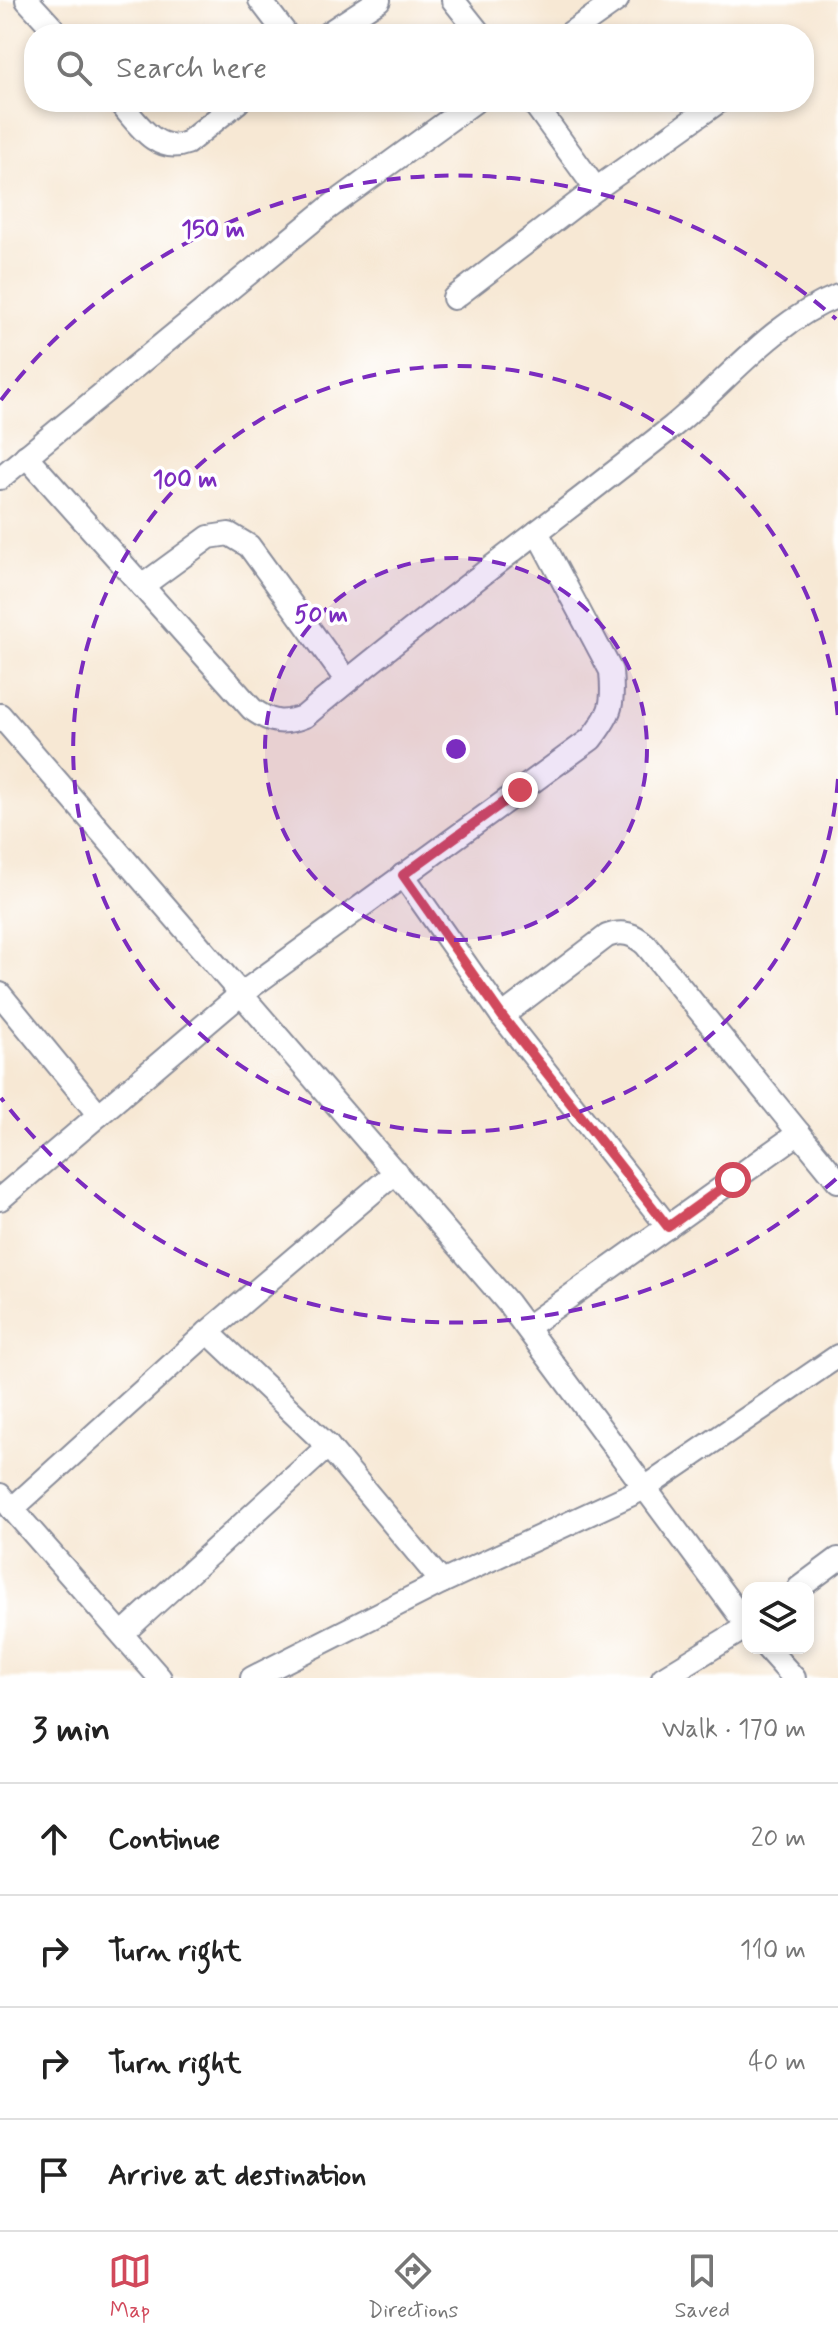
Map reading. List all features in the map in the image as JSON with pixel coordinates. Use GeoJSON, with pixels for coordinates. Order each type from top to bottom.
{"type":"FeatureCollection","features":[{"type":"Feature","properties":{"kind":"street"},"geometry":{"type":"LineString","coordinates":[[27,0],[49,24]]}},
{"type":"Feature","properties":{"kind":"street"},"geometry":{"type":"LineString","coordinates":[[260,0],[278,24]]}},
{"type":"Feature","properties":{"kind":"street"},"geometry":{"type":"LineString","coordinates":[[342,24],[379,0]]}},
{"type":"Feature","properties":{"kind":"street"},"geometry":{"type":"LineString","coordinates":[[453,0],[472,24]]}},
{"type":"Feature","properties":{"kind":"street"},"geometry":{"type":"LineString","coordinates":[[583,24],[617,0]]}},
{"type":"Feature","properties":{"kind":"street"},"geometry":{"type":"LineString","coordinates":[[128,112],[157,142],[177,147],[187,143],[226,112]]}},
{"type":"Feature","properties":{"kind":"street"},"geometry":{"type":"LineString","coordinates":[[0,478],[327,209],[460,112]]}},
{"type":"Feature","properties":{"kind":"street"},"geometry":{"type":"LineString","coordinates":[[540,112],[596,189]]}},
{"type":"Feature","properties":{"kind":"street"},"geometry":{"type":"LineString","coordinates":[[454,298],[596,189],[704,112]]}},
{"type":"Feature","properties":{"kind":"street"},"geometry":{"type":"LineString","coordinates":[[26,456],[252,709],[276,723],[289,723],[305,716],[413,626],[675,424],[764,341],[795,318],[838,296]]}},
{"type":"Feature","properties":{"kind":"street"},"geometry":{"type":"LineString","coordinates":[[2,1194],[241,994],[591,739],[608,718],[613,696],[611,671],[537,532]]}},
{"type":"Feature","properties":{"kind":"street"},"geometry":{"type":"LineString","coordinates":[[142,586],[209,537],[229,534],[249,546],[347,681]]}},
{"type":"Feature","properties":{"kind":"street"},"geometry":{"type":"LineString","coordinates":[[0,715],[527,1327],[742,1619]]}},
{"type":"Feature","properties":{"kind":"street"},"geometry":{"type":"LineString","coordinates":[[403,875],[502,1016],[668,1227]]}},
{"type":"Feature","properties":{"kind":"street"},"geometry":{"type":"LineString","coordinates":[[502,1016],[607,936],[621,932],[630,934],[646,945],[838,1181]]}},
{"type":"Feature","properties":{"kind":"street"},"geometry":{"type":"LineString","coordinates":[[0,994],[99,1115]]}},
{"type":"Feature","properties":{"kind":"street"},"geometry":{"type":"LineString","coordinates":[[527,1327],[799,1133]]}},
{"type":"Feature","properties":{"kind":"street"},"geometry":{"type":"LineString","coordinates":[[160,1678],[6,1502],[396,1172]]}},
{"type":"Feature","properties":{"kind":"street"},"geometry":{"type":"LineString","coordinates":[[208,1332],[328,1446],[442,1582]]}},
{"type":"Feature","properties":{"kind":"street"},"geometry":{"type":"LineString","coordinates":[[252,1678],[442,1582],[645,1488],[838,1356]]}},
{"type":"Feature","properties":{"kind":"street"},"geometry":{"type":"LineString","coordinates":[[122,1634],[328,1446]]}},
{"type":"Feature","properties":{"kind":"street"},"geometry":{"type":"LineString","coordinates":[[807,1582],[838,1559]]}},
{"type":"Feature","properties":{"kind":"street"},"geometry":{"type":"LineString","coordinates":[[663,1678],[742,1631]]}},
{"type":"Feature","properties":{"kind":"street"},"geometry":{"type":"LineString","coordinates":[[772,1654],[794,1678]]}},
{"type":"Feature","properties":{"kind":"route"},"geometry":{"type":"LineString","coordinates":[[520,790],[403,875],[502,1016],[668,1227],[733,1180]]}}]}
